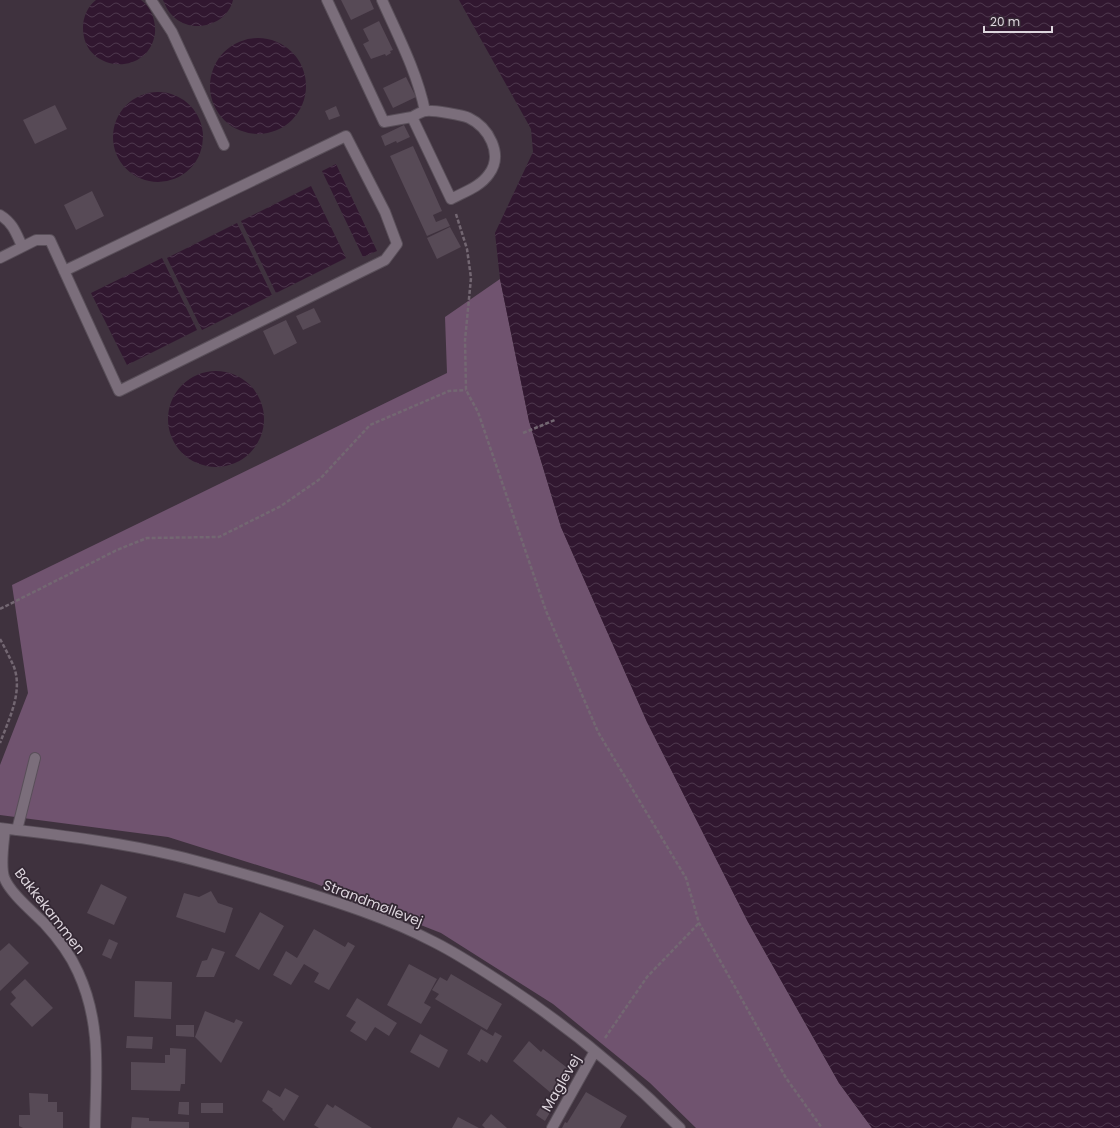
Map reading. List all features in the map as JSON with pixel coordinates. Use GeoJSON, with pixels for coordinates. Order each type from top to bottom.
{"type":"FeatureCollection","features":[{"type":"Feature","properties":{"kind":"street"},"geometry":{"type":"LineString","coordinates":[[151,0],[172,32],[224,145]]}},
{"type":"Feature","properties":{"kind":"street"},"geometry":{"type":"LineString","coordinates":[[327,0],[384,122],[412,117],[425,111],[457,114],[469,118],[484,130],[491,139],[495,151],[492,169],[486,178],[477,186],[451,199],[412,117]]}},
{"type":"Feature","properties":{"kind":"street"},"geometry":{"type":"LineString","coordinates":[[382,0],[416,75],[425,111]]}},
{"type":"Feature","properties":{"kind":"street"},"geometry":{"type":"LineString","coordinates":[[0,258],[36,240],[50,240],[64,271],[119,391],[385,260],[397,244],[385,212],[346,136],[64,271]]}},
{"type":"Feature","properties":{"kind":"street"},"geometry":{"type":"LineString","coordinates":[[0,214],[6,218],[14,228],[22,246]]}},
{"type":"Feature","properties":{"kind":"street"},"geometry":{"type":"LineString","coordinates":[[17,830],[35,758]]}},
{"type":"Feature","properties":{"kind":"street","name":"Strandmøllevej"},"geometry":{"type":"LineString","coordinates":[[3,828],[126,846],[177,856],[272,882],[360,910],[396,924],[456,954],[524,997],[561,1023],[653,1102],[680,1128]]}},
{"type":"Feature","properties":{"kind":"street","name":"Bakkekammen"},"geometry":{"type":"LineString","coordinates":[[3,828],[4,878],[15,893],[45,924],[65,949],[78,973],[89,1004],[96,1047],[95,1128]]}},
{"type":"Feature","properties":{"kind":"street","name":"Maglevej"},"geometry":{"type":"LineString","coordinates":[[552,1128],[595,1051]]}},
{"type":"Feature","properties":{"kind":"path"},"geometry":{"type":"LineString","coordinates":[[451,199],[467,249],[471,278],[465,340],[466,390],[478,412],[546,611],[598,732],[686,878],[699,922],[786,1078],[822,1128]]}},
{"type":"Feature","properties":{"kind":"path"},"geometry":{"type":"LineString","coordinates":[[0,609],[117,550],[147,538],[218,537],[281,506],[320,479],[370,425],[449,391],[466,390]]}},
{"type":"Feature","properties":{"kind":"path"},"geometry":{"type":"LineString","coordinates":[[523,433],[555,420]]}},
{"type":"Feature","properties":{"kind":"path"},"geometry":{"type":"LineString","coordinates":[[0,639],[14,668],[17,683],[15,704],[0,743]]}},
{"type":"Feature","properties":{"kind":"path"},"geometry":{"type":"LineString","coordinates":[[595,1051],[646,977],[699,922]]}},
{"type":"Feature","properties":{"kind":"shaded area"},"geometry":{"type":"Polygon","coordinates":[[[500,279],[529,421],[561,527],[647,722],[748,922],[839,1083],[872,1128],[696,1128],[650,1083],[553,1004],[441,933],[314,883],[168,837],[0,815],[0,765],[28,693],[12,585],[447,373],[445,317],[500,279]]]}},
{"type":"Feature","properties":{"kind":"water"},"geometry":{"type":"Polygon","coordinates":[[[96,0],[141,0],[148,6],[154,19],[155,33],[150,48],[141,58],[129,63],[116,64],[104,61],[93,54],[86,42],[83,27],[86,12],[96,0]]]}},
{"type":"Feature","properties":{"kind":"water"},"geometry":{"type":"Polygon","coordinates":[[[163,0],[233,0],[230,9],[224,16],[217,21],[200,26],[183,23],[175,18],[168,10],[163,0]]]}},
{"type":"Feature","properties":{"kind":"water"},"geometry":{"type":"Polygon","coordinates":[[[459,0],[1120,0],[1120,1128],[872,1128],[839,1083],[748,922],[647,722],[561,527],[529,421],[500,279],[495,233],[533,152],[531,129],[459,0]]]}},
{"type":"Feature","properties":{"kind":"water"},"geometry":{"type":"Polygon","coordinates":[[[258,38],[277,41],[292,52],[303,67],[306,86],[303,105],[292,120],[277,131],[258,134],[239,131],[224,120],[213,105],[210,86],[213,67],[224,52],[239,41],[258,38]]]}},
{"type":"Feature","properties":{"kind":"water"},"geometry":{"type":"Polygon","coordinates":[[[158,92],[175,96],[190,105],[199,120],[203,137],[199,154],[190,169],[175,178],[158,182],[141,178],[126,169],[117,154],[113,137],[117,120],[126,105],[141,96],[158,92]]]}},
{"type":"Feature","properties":{"kind":"water"},"geometry":{"type":"Polygon","coordinates":[[[336,164],[377,251],[363,257],[322,171],[336,164]]]}},
{"type":"Feature","properties":{"kind":"water"},"geometry":{"type":"Polygon","coordinates":[[[311,186],[346,258],[276,293],[241,221],[311,186]]]}},
{"type":"Feature","properties":{"kind":"water"},"geometry":{"type":"Polygon","coordinates":[[[237,223],[272,295],[202,330],[167,258],[237,223]]]}},
{"type":"Feature","properties":{"kind":"water"},"geometry":{"type":"Polygon","coordinates":[[[162,258],[197,330],[127,365],[91,293],[162,258]]]}},
{"type":"Feature","properties":{"kind":"water"},"geometry":{"type":"Polygon","coordinates":[[[216,371],[234,375],[243,379],[250,385],[256,392],[260,401],[264,419],[260,437],[256,446],[250,453],[243,459],[234,463],[216,467],[198,463],[189,459],[182,453],[176,446],[172,437],[168,419],[172,401],[176,392],[182,385],[189,379],[198,375],[216,371]]]}},
{"type":"Feature","properties":{"kind":"building"},"geometry":{"type":"Polygon","coordinates":[[[341,0],[370,0],[374,9],[351,20],[341,0]]]}},
{"type":"Feature","properties":{"kind":"building"},"geometry":{"type":"Polygon","coordinates":[[[379,21],[393,50],[386,56],[385,54],[371,59],[363,44],[369,41],[363,29],[379,21]]]}},
{"type":"Feature","properties":{"kind":"building"},"geometry":{"type":"Polygon","coordinates":[[[406,77],[416,97],[393,108],[383,88],[406,77]]]}},
{"type":"Feature","properties":{"kind":"building"},"geometry":{"type":"Polygon","coordinates":[[[55,105],[67,129],[35,144],[23,120],[55,105]]]}},
{"type":"Feature","properties":{"kind":"building"},"geometry":{"type":"Polygon","coordinates":[[[336,106],[340,116],[329,120],[325,111],[336,106]]]}},
{"type":"Feature","properties":{"kind":"building"},"geometry":{"type":"Polygon","coordinates":[[[404,125],[410,137],[397,143],[396,141],[385,146],[381,136],[404,125]]]}},
{"type":"Feature","properties":{"kind":"building"},"geometry":{"type":"Polygon","coordinates":[[[413,146],[442,211],[433,215],[436,222],[446,218],[450,226],[427,236],[390,156],[413,146]]]}},
{"type":"Feature","properties":{"kind":"building"},"geometry":{"type":"Polygon","coordinates":[[[92,191],[104,216],[76,230],[64,205],[92,191]]]}},
{"type":"Feature","properties":{"kind":"building"},"geometry":{"type":"Polygon","coordinates":[[[450,227],[461,247],[437,259],[427,238],[450,227]]]}},
{"type":"Feature","properties":{"kind":"building"},"geometry":{"type":"Polygon","coordinates":[[[314,308],[321,322],[303,330],[296,316],[314,308]]]}},
{"type":"Feature","properties":{"kind":"building"},"geometry":{"type":"Polygon","coordinates":[[[286,320],[297,343],[274,355],[263,331],[286,320]]]}},
{"type":"Feature","properties":{"kind":"building"},"geometry":{"type":"Polygon","coordinates":[[[101,884],[127,897],[114,925],[87,913],[101,884]]]}},
{"type":"Feature","properties":{"kind":"building"},"geometry":{"type":"Polygon","coordinates":[[[211,891],[218,903],[233,908],[225,933],[176,917],[184,893],[199,897],[211,891]]]}},
{"type":"Feature","properties":{"kind":"building"},"geometry":{"type":"Polygon","coordinates":[[[260,912],[284,926],[259,970],[235,956],[260,912]]]}},
{"type":"Feature","properties":{"kind":"building"},"geometry":{"type":"Polygon","coordinates":[[[314,929],[345,947],[348,942],[355,946],[329,990],[314,982],[319,973],[304,964],[291,985],[273,975],[286,951],[297,958],[314,929]]]}},
{"type":"Feature","properties":{"kind":"building"},"geometry":{"type":"Polygon","coordinates":[[[109,939],[118,943],[111,959],[102,955],[109,939]]]}},
{"type":"Feature","properties":{"kind":"building"},"geometry":{"type":"Polygon","coordinates":[[[9,943],[29,963],[0,991],[0,951],[9,943]]]}},
{"type":"Feature","properties":{"kind":"building"},"geometry":{"type":"Polygon","coordinates":[[[212,948],[225,952],[214,977],[196,977],[202,961],[207,960],[212,948]]]}},
{"type":"Feature","properties":{"kind":"building"},"geometry":{"type":"Polygon","coordinates":[[[409,964],[437,979],[424,1003],[431,1007],[421,1024],[387,1005],[409,964]]]}},
{"type":"Feature","properties":{"kind":"building"},"geometry":{"type":"Polygon","coordinates":[[[451,974],[502,1004],[487,1030],[435,999],[439,994],[432,990],[440,977],[447,981],[451,974]]]}},
{"type":"Feature","properties":{"kind":"building"},"geometry":{"type":"Polygon","coordinates":[[[25,979],[53,1008],[32,1027],[10,1004],[16,998],[11,992],[25,979]]]}},
{"type":"Feature","properties":{"kind":"building"},"geometry":{"type":"Polygon","coordinates":[[[135,981],[172,982],[171,1019],[134,1017],[135,981]]]}},
{"type":"Feature","properties":{"kind":"building"},"geometry":{"type":"Polygon","coordinates":[[[357,998],[397,1023],[389,1036],[375,1027],[366,1041],[350,1031],[356,1022],[346,1016],[357,998]]]}},
{"type":"Feature","properties":{"kind":"building"},"geometry":{"type":"Polygon","coordinates":[[[205,1011],[234,1023],[236,1019],[243,1022],[221,1063],[195,1037],[205,1011]]]}},
{"type":"Feature","properties":{"kind":"building"},"geometry":{"type":"Polygon","coordinates":[[[176,1025],[194,1025],[194,1037],[176,1036],[176,1025]]]}},
{"type":"Feature","properties":{"kind":"building"},"geometry":{"type":"Polygon","coordinates":[[[481,1029],[493,1036],[495,1032],[502,1036],[487,1063],[481,1059],[480,1062],[467,1054],[481,1029]]]}},
{"type":"Feature","properties":{"kind":"building"},"geometry":{"type":"Polygon","coordinates":[[[420,1034],[448,1050],[439,1068],[410,1052],[420,1034]]]}},
{"type":"Feature","properties":{"kind":"building"},"geometry":{"type":"Polygon","coordinates":[[[127,1036],[153,1037],[152,1049],[126,1048],[127,1036]]]}},
{"type":"Feature","properties":{"kind":"building"},"geometry":{"type":"Polygon","coordinates":[[[529,1041],[541,1052],[543,1049],[570,1070],[551,1093],[513,1061],[529,1041]]]}},
{"type":"Feature","properties":{"kind":"building"},"geometry":{"type":"Polygon","coordinates":[[[170,1048],[186,1049],[185,1084],[181,1084],[180,1091],[131,1090],[131,1062],[165,1063],[165,1055],[170,1055],[170,1048]]]}},
{"type":"Feature","properties":{"kind":"building"},"geometry":{"type":"Polygon","coordinates":[[[285,1088],[299,1096],[284,1121],[272,1110],[273,1109],[262,1101],[268,1090],[280,1097],[285,1088]]]}},
{"type":"Feature","properties":{"kind":"building"},"geometry":{"type":"Polygon","coordinates":[[[586,1092],[627,1116],[620,1128],[562,1128],[565,1122],[567,1123],[586,1092]]]}},
{"type":"Feature","properties":{"kind":"building"},"geometry":{"type":"Polygon","coordinates":[[[29,1093],[48,1094],[48,1102],[57,1102],[57,1112],[63,1112],[63,1128],[23,1128],[19,1126],[19,1115],[30,1115],[29,1093]]]}},
{"type":"Feature","properties":{"kind":"building"},"geometry":{"type":"Polygon","coordinates":[[[179,1102],[189,1102],[189,1115],[178,1114],[179,1102]]]}},
{"type":"Feature","properties":{"kind":"building"},"geometry":{"type":"Polygon","coordinates":[[[201,1103],[223,1103],[223,1113],[201,1113],[201,1103]]]}},
{"type":"Feature","properties":{"kind":"building"},"geometry":{"type":"Polygon","coordinates":[[[543,1103],[552,1109],[545,1121],[536,1115],[543,1103]]]}},
{"type":"Feature","properties":{"kind":"building"},"geometry":{"type":"Polygon","coordinates":[[[327,1104],[333,1108],[335,1105],[372,1128],[319,1128],[314,1125],[327,1104]]]}},
{"type":"Feature","properties":{"kind":"building"},"geometry":{"type":"Polygon","coordinates":[[[491,1114],[507,1128],[485,1128],[482,1125],[491,1114]]]}},
{"type":"Feature","properties":{"kind":"building"},"geometry":{"type":"Polygon","coordinates":[[[132,1117],[149,1118],[149,1121],[189,1122],[189,1128],[131,1128],[132,1117]]]}},
{"type":"Feature","properties":{"kind":"building"},"geometry":{"type":"Polygon","coordinates":[[[458,1117],[479,1128],[452,1128],[458,1117]]]}}]}
